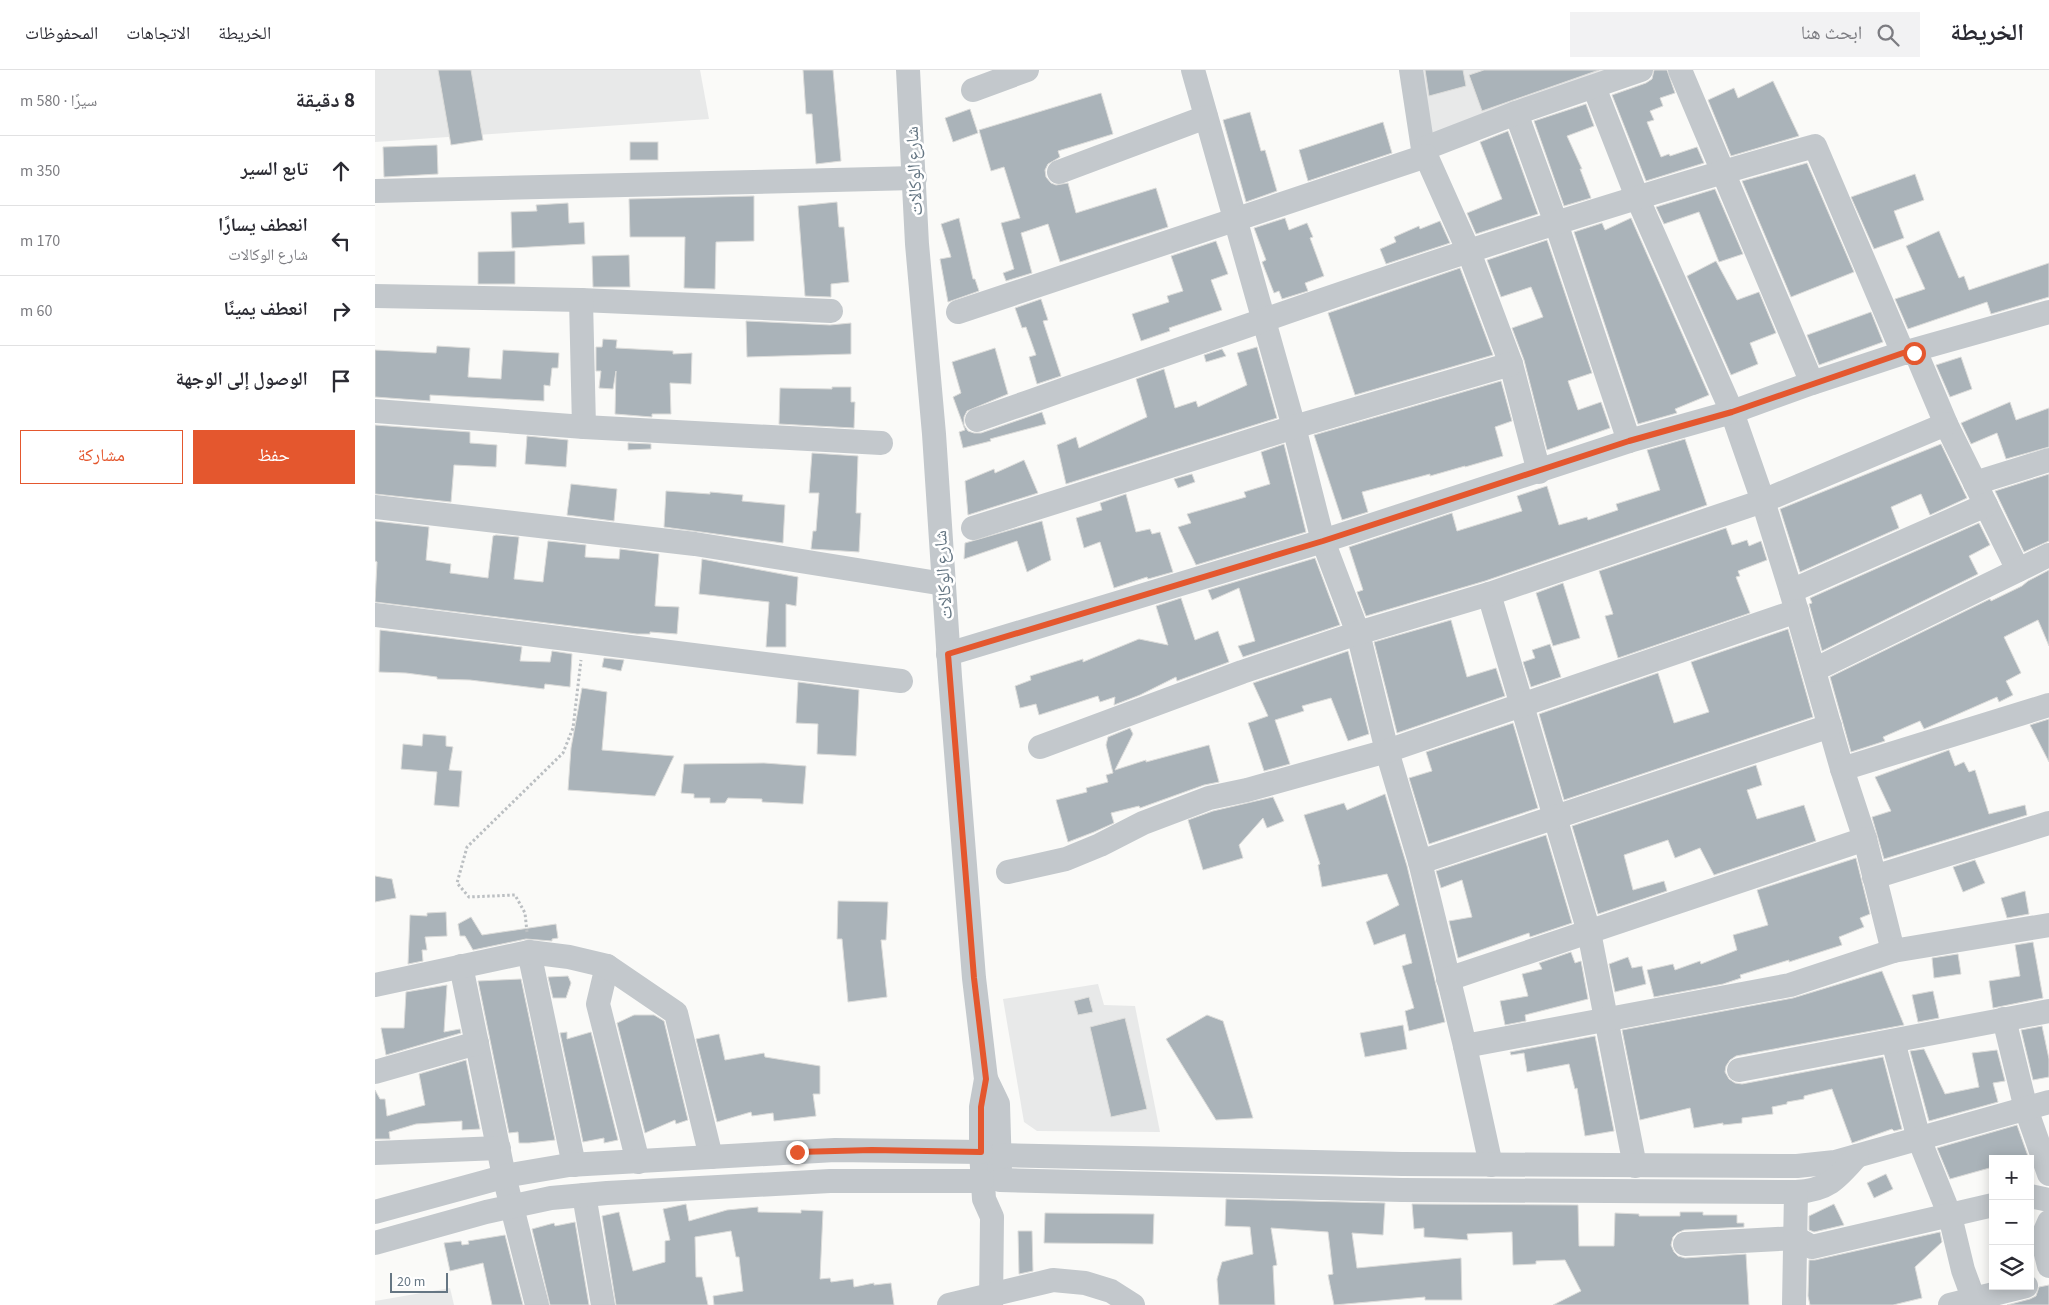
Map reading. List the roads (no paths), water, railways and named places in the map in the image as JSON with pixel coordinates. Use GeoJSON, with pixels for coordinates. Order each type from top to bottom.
{"type":"FeatureCollection","features":[{"type":"Feature","properties":{"kind":"street","name":"شارع الوكالات"},"geometry":{"type":"LineString","coordinates":[[908,70],[919,273],[934,434],[948,654],[974,978],[986,1079],[981,1107],[990,1154],[991,1180],[984,1199],[992,1217],[991,1300]]}},
{"type":"Feature","properties":{"kind":"street"},"geometry":{"type":"LineString","coordinates":[[973,90],[1027,70]]}},
{"type":"Feature","properties":{"kind":"street"},"geometry":{"type":"LineString","coordinates":[[1193,70],[1294,427],[1323,541],[1358,633],[1387,751],[1420,862],[1465,1046],[1491,1165]]}},
{"type":"Feature","properties":{"kind":"street"},"geometry":{"type":"LineString","coordinates":[[1411,70],[1424,152],[1469,252],[1511,364],[1539,472]]}},
{"type":"Feature","properties":{"kind":"street"},"geometry":{"type":"LineString","coordinates":[[958,312],[1236,219],[1424,152],[1516,113],[1641,70]]}},
{"type":"Feature","properties":{"kind":"street"},"geometry":{"type":"LineString","coordinates":[[1681,70],[1812,383]]}},
{"type":"Feature","properties":{"kind":"street"},"geometry":{"type":"LineString","coordinates":[[1594,86],[1637,197],[1732,412],[1763,501],[1794,601],[1842,770],[1865,839],[1893,951]]}},
{"type":"Feature","properties":{"kind":"street"},"geometry":{"type":"LineString","coordinates":[[1516,113],[1556,223],[1629,441]]}},
{"type":"Feature","properties":{"kind":"street"},"geometry":{"type":"LineString","coordinates":[[1059,172],[1207,117]]}},
{"type":"Feature","properties":{"kind":"street"},"geometry":{"type":"LineString","coordinates":[[977,420],[1263,320],[1556,223],[1724,171],[1815,146],[1903,353]]}},
{"type":"Feature","properties":{"kind":"street"},"geometry":{"type":"LineString","coordinates":[[375,190],[915,178]]}},
{"type":"Feature","properties":{"kind":"street"},"geometry":{"type":"LineString","coordinates":[[375,296],[581,300],[831,311]]}},
{"type":"Feature","properties":{"kind":"street"},"geometry":{"type":"LineString","coordinates":[[581,300],[584,428]]}},
{"type":"Feature","properties":{"kind":"street"},"geometry":{"type":"LineString","coordinates":[[948,654],[1323,541],[1539,472],[1629,441],[1732,412],[1903,353],[2049,312]]}},
{"type":"Feature","properties":{"kind":"street"},"geometry":{"type":"LineString","coordinates":[[1903,353],[1914,353],[1919,360],[1946,424],[2018,570]]}},
{"type":"Feature","properties":{"kind":"street"},"geometry":{"type":"LineString","coordinates":[[973,528],[1294,427],[1511,364]]}},
{"type":"Feature","properties":{"kind":"street"},"geometry":{"type":"LineString","coordinates":[[375,411],[584,428],[881,443]]}},
{"type":"Feature","properties":{"kind":"street"},"geometry":{"type":"LineString","coordinates":[[1040,747],[1242,672],[1358,633],[1489,594],[1763,501],[1946,424]]}},
{"type":"Feature","properties":{"kind":"street"},"geometry":{"type":"LineString","coordinates":[[1975,483],[2049,460]]}},
{"type":"Feature","properties":{"kind":"street"},"geometry":{"type":"LineString","coordinates":[[1008,872],[1066,859],[1100,845],[1143,823],[1209,798],[1247,790],[1387,751],[1522,703],[1794,601],[1986,505]]}},
{"type":"Feature","properties":{"kind":"street"},"geometry":{"type":"LineString","coordinates":[[375,507],[695,544],[944,584]]}},
{"type":"Feature","properties":{"kind":"street"},"geometry":{"type":"LineString","coordinates":[[1814,670],[2049,555]]}},
{"type":"Feature","properties":{"kind":"street"},"geometry":{"type":"LineString","coordinates":[[1489,594],[1589,932],[1635,1166]]}},
{"type":"Feature","properties":{"kind":"street"},"geometry":{"type":"LineString","coordinates":[[375,615],[901,681]]}},
{"type":"Feature","properties":{"kind":"street"},"geometry":{"type":"LineString","coordinates":[[1842,770],[2049,705]]}},
{"type":"Feature","properties":{"kind":"street"},"geometry":{"type":"LineString","coordinates":[[1420,862],[1555,819],[1830,726]]}},
{"type":"Feature","properties":{"kind":"street"},"geometry":{"type":"LineString","coordinates":[[1874,877],[2049,823]]}},
{"type":"Feature","properties":{"kind":"street"},"geometry":{"type":"LineString","coordinates":[[1448,979],[1865,839]]}},
{"type":"Feature","properties":{"kind":"street"},"geometry":{"type":"LineString","coordinates":[[1465,1046],[1790,985],[1893,951],[2049,924]]}},
{"type":"Feature","properties":{"kind":"street"},"geometry":{"type":"LineString","coordinates":[[529,952],[574,1165]]}},
{"type":"Feature","properties":{"kind":"street"},"geometry":{"type":"LineString","coordinates":[[375,985],[529,952],[607,966],[676,1013],[711,1157]]}},
{"type":"Feature","properties":{"kind":"street"},"geometry":{"type":"LineString","coordinates":[[461,966],[504,1176],[537,1305]]}},
{"type":"Feature","properties":{"kind":"street"},"geometry":{"type":"LineString","coordinates":[[607,966],[598,1004],[638,1162]]}},
{"type":"Feature","properties":{"kind":"street"},"geometry":{"type":"LineString","coordinates":[[1739,1070],[2049,1011]]}},
{"type":"Feature","properties":{"kind":"street"},"geometry":{"type":"LineString","coordinates":[[2004,1019],[2026,1109],[2049,1174]]}},
{"type":"Feature","properties":{"kind":"street"},"geometry":{"type":"LineString","coordinates":[[1893,1041],[1919,1139],[1949,1216],[1963,1270],[1974,1300]]}},
{"type":"Feature","properties":{"kind":"street"},"geometry":{"type":"LineString","coordinates":[[375,1072],[477,1043]]}},
{"type":"Feature","properties":{"kind":"street"},"geometry":{"type":"LineString","coordinates":[[375,1212],[504,1176],[574,1165],[835,1150],[1402,1164],[1797,1166],[1835,1162],[2049,1102]]}},
{"type":"Feature","properties":{"kind":"street"},"geometry":{"type":"LineString","coordinates":[[375,1153],[499,1148]]}},
{"type":"Feature","properties":{"kind":"street"},"geometry":{"type":"LineString","coordinates":[[375,1243],[511,1206],[551,1198],[584,1195],[830,1181],[991,1180],[1402,1190],[1796,1192],[1811,1191],[1830,1184],[1838,1178],[1857,1156]]}},
{"type":"Feature","properties":{"kind":"street"},"geometry":{"type":"LineString","coordinates":[[1402,1164],[1402,1190]]}},
{"type":"Feature","properties":{"kind":"street"},"geometry":{"type":"LineString","coordinates":[[1794,1305],[1796,1192]]}},
{"type":"Feature","properties":{"kind":"street"},"geometry":{"type":"LineString","coordinates":[[584,1195],[603,1305]]}},
{"type":"Feature","properties":{"kind":"street"},"geometry":{"type":"LineString","coordinates":[[2034,1197],[2049,1200]]}},
{"type":"Feature","properties":{"kind":"street"},"geometry":{"type":"LineString","coordinates":[[1685,1244],[1796,1238],[1812,1247],[1989,1206]]}},
{"type":"Feature","properties":{"kind":"street"},"geometry":{"type":"LineString","coordinates":[[2049,1222],[2042,1238],[2049,1266]]}},
{"type":"Feature","properties":{"kind":"street"},"geometry":{"type":"LineString","coordinates":[[949,1305],[991,1300],[1053,1280],[1085,1283],[1111,1291],[1133,1305]]}},
{"type":"Feature","properties":{"kind":"street"},"geometry":{"type":"LineString","coordinates":[[1950,1305],[2020,1292],[2049,1280]]}}]}
